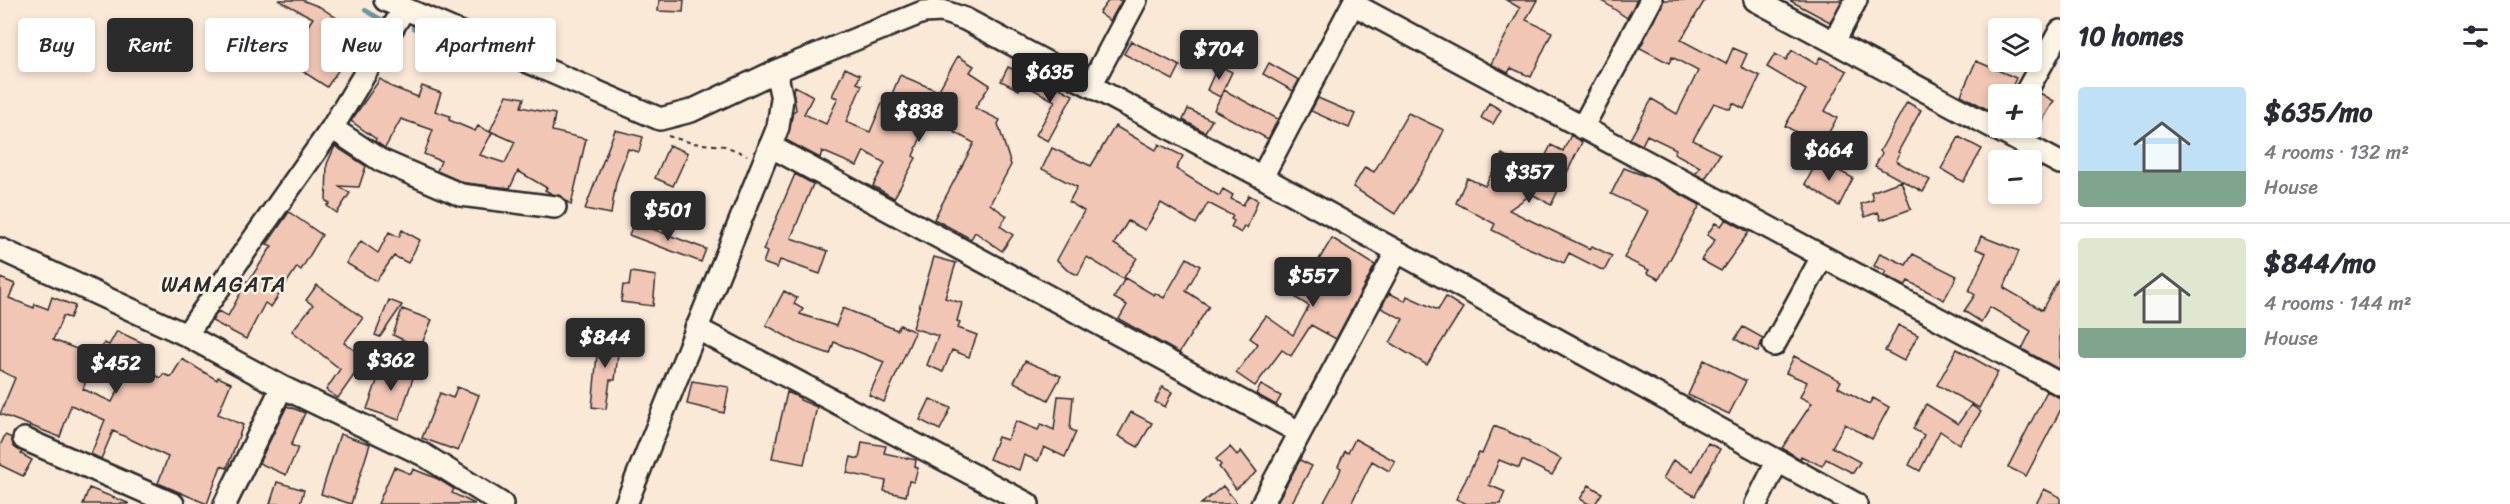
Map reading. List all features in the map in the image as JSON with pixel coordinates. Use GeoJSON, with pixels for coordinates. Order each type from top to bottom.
{"type":"FeatureCollection","features":[{"type":"Feature","properties":{"kind":"street"},"geometry":{"type":"LineString","coordinates":[[1091,86],[1136,0]]}},
{"type":"Feature","properties":{"kind":"street"},"geometry":{"type":"LineString","coordinates":[[1582,128],[1651,0]]}},
{"type":"Feature","properties":{"kind":"street"},"geometry":{"type":"LineString","coordinates":[[1755,0],[1988,121]]}},
{"type":"Feature","properties":{"kind":"street"},"geometry":{"type":"LineString","coordinates":[[1834,42],[1856,0]]}},
{"type":"Feature","properties":{"kind":"street"},"geometry":{"type":"LineString","coordinates":[[1262,177],[1354,2],[1582,128],[2060,384]]}},
{"type":"Feature","properties":{"kind":"street"},"geometry":{"type":"LineString","coordinates":[[186,335],[332,128],[395,4],[660,119],[691,111],[776,71],[924,12],[942,11],[965,19],[1262,177],[1856,504]]}},
{"type":"Feature","properties":{"kind":"street"},"geometry":{"type":"LineString","coordinates":[[2031,84],[2060,31]]}},
{"type":"Feature","properties":{"kind":"street"},"geometry":{"type":"LineString","coordinates":[[626,504],[778,127],[782,99],[776,71]]}},
{"type":"Feature","properties":{"kind":"street"},"geometry":{"type":"LineString","coordinates":[[332,128],[380,160],[462,195],[555,207]]}},
{"type":"Feature","properties":{"kind":"street"},"geometry":{"type":"LineString","coordinates":[[2019,138],[2060,163]]}},
{"type":"Feature","properties":{"kind":"street"},"geometry":{"type":"LineString","coordinates":[[770,146],[1299,432]]}},
{"type":"Feature","properties":{"kind":"street"},"geometry":{"type":"LineString","coordinates":[[0,249],[186,335],[282,387],[424,455],[502,504]]}},
{"type":"Feature","properties":{"kind":"street"},"geometry":{"type":"LineString","coordinates":[[1262,504],[1396,251]]}},
{"type":"Feature","properties":{"kind":"street"},"geometry":{"type":"LineString","coordinates":[[1774,345],[1822,257]]}},
{"type":"Feature","properties":{"kind":"street"},"geometry":{"type":"LineString","coordinates":[[696,328],[1028,504]]}},
{"type":"Feature","properties":{"kind":"street"},"geometry":{"type":"LineString","coordinates":[[225,504],[282,387]]}},
{"type":"Feature","properties":{"kind":"street"},"geometry":{"type":"LineString","coordinates":[[24,439],[173,504]]}},
{"type":"Feature","properties":{"kind":"street"},"geometry":{"type":"LineString","coordinates":[[1756,504],[1777,462]]}},
{"type":"Feature","properties":{"kind":"building"},"geometry":{"type":"Polygon","coordinates":[[[278,0],[302,0],[320,7],[336,18],[321,18],[321,72],[337,72],[327,87],[304,72],[309,72],[309,24],[313,18],[278,0]]]}},
{"type":"Feature","properties":{"kind":"building"},"geometry":{"type":"Polygon","coordinates":[[[659,0],[684,0],[683,12],[658,11],[659,0]]]}},
{"type":"Feature","properties":{"kind":"building"},"geometry":{"type":"Polygon","coordinates":[[[1109,0],[1122,0],[1110,21],[1099,13],[1109,0]]]}},
{"type":"Feature","properties":{"kind":"building"},"geometry":{"type":"Polygon","coordinates":[[[1506,0],[1537,0],[1526,20],[1552,32],[1531,77],[1511,68],[1508,73],[1491,64],[1520,8],[1506,0]]]}},
{"type":"Feature","properties":{"kind":"building"},"geometry":{"type":"Polygon","coordinates":[[[1601,0],[1637,0],[1627,18],[1601,0]]]}},
{"type":"Feature","properties":{"kind":"building"},"geometry":{"type":"Polygon","coordinates":[[[1664,0],[1705,0],[1681,40],[1726,64],[1733,48],[1747,54],[1741,67],[1760,76],[1744,109],[1733,103],[1730,109],[1714,103],[1693,140],[1720,154],[1705,179],[1695,174],[1700,167],[1674,153],[1676,149],[1647,135],[1642,145],[1630,139],[1652,99],[1677,114],[1698,71],[1672,57],[1669,63],[1640,48],[1664,0]]]}},
{"type":"Feature","properties":{"kind":"building"},"geometry":{"type":"Polygon","coordinates":[[[1789,0],[1842,0],[1830,22],[1789,0]]]}},
{"type":"Feature","properties":{"kind":"building"},"geometry":{"type":"Polygon","coordinates":[[[1131,41],[1180,66],[1173,80],[1124,54],[1131,41]]]}},
{"type":"Feature","properties":{"kind":"building"},"geometry":{"type":"Polygon","coordinates":[[[1792,50],[1816,64],[1820,57],[1847,71],[1825,111],[1837,118],[1821,146],[1785,126],[1806,90],[1767,67],[1775,54],[1786,60],[1792,50]]]}},
{"type":"Feature","properties":{"kind":"building"},"geometry":{"type":"Polygon","coordinates":[[[958,56],[974,66],[970,72],[990,85],[975,108],[1000,120],[998,124],[1011,165],[990,204],[1007,216],[1000,226],[1013,235],[1002,251],[975,232],[971,239],[934,219],[974,143],[929,118],[913,156],[916,158],[894,198],[873,186],[885,163],[864,151],[857,166],[822,151],[820,158],[786,140],[793,112],[796,110],[793,90],[795,86],[813,96],[804,114],[826,124],[838,98],[832,96],[845,68],[860,75],[857,83],[862,85],[846,122],[870,132],[884,99],[889,101],[900,75],[938,91],[958,56]]]}},
{"type":"Feature","properties":{"kind":"building"},"geometry":{"type":"Polygon","coordinates":[[[1976,61],[1988,66],[1988,72],[2002,72],[2016,78],[2013,84],[1988,84],[1988,110],[1961,95],[1976,61]]]}},
{"type":"Feature","properties":{"kind":"building"},"geometry":{"type":"Polygon","coordinates":[[[1269,63],[1299,80],[1293,91],[1263,74],[1269,63]]]}},
{"type":"Feature","properties":{"kind":"building"},"geometry":{"type":"Polygon","coordinates":[[[1218,65],[1232,72],[1220,97],[1207,90],[1218,65]]]}},
{"type":"Feature","properties":{"kind":"building"},"geometry":{"type":"Polygon","coordinates":[[[1008,67],[1026,76],[1019,90],[1001,81],[1008,67]]]}},
{"type":"Feature","properties":{"kind":"building"},"geometry":{"type":"Polygon","coordinates":[[[1032,73],[1073,95],[1048,141],[1036,135],[1055,101],[1025,85],[1032,73]]]}},
{"type":"Feature","properties":{"kind":"building"},"geometry":{"type":"Polygon","coordinates":[[[380,79],[392,87],[418,97],[422,86],[441,93],[435,111],[450,116],[449,120],[475,131],[478,126],[492,133],[480,155],[505,163],[515,142],[490,131],[507,95],[524,98],[521,107],[555,114],[552,131],[586,139],[571,205],[562,197],[545,190],[547,188],[518,171],[510,188],[464,183],[437,171],[441,161],[424,154],[433,130],[401,119],[385,148],[351,121],[380,79]]]}},
{"type":"Feature","properties":{"kind":"building"},"geometry":{"type":"Polygon","coordinates":[[[1224,90],[1278,119],[1268,139],[1214,110],[1224,90]]]}},
{"type":"Feature","properties":{"kind":"building"},"geometry":{"type":"Polygon","coordinates":[[[2042,94],[2054,101],[2042,121],[2042,94]]]}},
{"type":"Feature","properties":{"kind":"building"},"geometry":{"type":"Polygon","coordinates":[[[1318,98],[1355,114],[1349,128],[1311,111],[1318,98]]]}},
{"type":"Feature","properties":{"kind":"building"},"geometry":{"type":"Polygon","coordinates":[[[1907,102],[1921,110],[1898,152],[1900,153],[1896,161],[1930,180],[1923,192],[1875,166],[1882,153],[1880,151],[1907,102]]]}},
{"type":"Feature","properties":{"kind":"building"},"geometry":{"type":"Polygon","coordinates":[[[1489,103],[1501,110],[1493,124],[1481,118],[1489,103]]]}},
{"type":"Feature","properties":{"kind":"building"},"geometry":{"type":"Polygon","coordinates":[[[1188,109],[1212,120],[1205,132],[1183,120],[1188,109]]]}},
{"type":"Feature","properties":{"kind":"building"},"geometry":{"type":"Polygon","coordinates":[[[1408,113],[1444,130],[1429,161],[1395,214],[1353,187],[1365,167],[1374,172],[1408,113]]]}},
{"type":"Feature","properties":{"kind":"building"},"geometry":{"type":"Polygon","coordinates":[[[1115,126],[1156,150],[1159,144],[1183,156],[1176,169],[1219,196],[1223,189],[1233,195],[1231,199],[1243,205],[1249,195],[1258,200],[1247,228],[1244,226],[1241,233],[1231,227],[1234,221],[1231,219],[1233,216],[1208,203],[1196,224],[1161,203],[1145,230],[1128,221],[1114,244],[1137,258],[1123,279],[1087,257],[1078,275],[1067,270],[1057,260],[1084,211],[1069,202],[1077,187],[1042,169],[1052,148],[1091,166],[1115,126]]]}},
{"type":"Feature","properties":{"kind":"building"},"geometry":{"type":"Polygon","coordinates":[[[615,130],[643,137],[639,152],[628,149],[616,182],[611,214],[585,209],[615,130]]]}},
{"type":"Feature","properties":{"kind":"building"},"geometry":{"type":"Polygon","coordinates":[[[1571,135],[1582,142],[1551,205],[1532,194],[1509,210],[1590,249],[1592,246],[1612,256],[1604,271],[1569,253],[1564,263],[1526,247],[1492,230],[1495,224],[1456,203],[1467,178],[1485,186],[1502,154],[1537,173],[1551,145],[1563,151],[1571,135]]]}},
{"type":"Feature","properties":{"kind":"building"},"geometry":{"type":"Polygon","coordinates":[[[1959,137],[1982,149],[1963,182],[1941,169],[1959,137]]]}},
{"type":"Feature","properties":{"kind":"building"},"geometry":{"type":"Polygon","coordinates":[[[669,145],[688,153],[673,186],[655,178],[669,145]]]}},
{"type":"Feature","properties":{"kind":"building"},"geometry":{"type":"Polygon","coordinates":[[[335,146],[366,166],[359,187],[338,186],[350,193],[337,213],[327,206],[330,203],[326,201],[327,164],[335,146]]]}},
{"type":"Feature","properties":{"kind":"building"},"geometry":{"type":"Polygon","coordinates":[[[1818,160],[1853,178],[1839,206],[1805,184],[1818,160]]]}},
{"type":"Feature","properties":{"kind":"building"},"geometry":{"type":"Polygon","coordinates":[[[1624,168],[1653,179],[1700,205],[1659,279],[1647,273],[1649,270],[1624,258],[1648,211],[1611,194],[1624,168]]]}},
{"type":"Feature","properties":{"kind":"building"},"geometry":{"type":"Polygon","coordinates":[[[795,174],[813,184],[791,238],[828,251],[820,274],[780,260],[777,268],[763,263],[767,252],[763,250],[795,174]]]}},
{"type":"Feature","properties":{"kind":"building"},"geometry":{"type":"Polygon","coordinates":[[[1901,181],[1911,209],[1881,220],[1878,212],[1865,217],[1861,204],[1873,200],[1871,192],[1901,181]]]}},
{"type":"Feature","properties":{"kind":"building"},"geometry":{"type":"Polygon","coordinates":[[[289,212],[322,235],[301,270],[297,267],[271,307],[265,303],[246,339],[212,321],[218,311],[228,316],[241,292],[235,288],[242,278],[248,282],[272,246],[267,244],[289,212]]]}},
{"type":"Feature","properties":{"kind":"building"},"geometry":{"type":"Polygon","coordinates":[[[1726,219],[1749,232],[1721,271],[1701,260],[1715,240],[1707,235],[1715,223],[1721,226],[1726,219]]]}},
{"type":"Feature","properties":{"kind":"building"},"geometry":{"type":"Polygon","coordinates":[[[634,222],[706,249],[701,262],[629,235],[634,222]]]}},
{"type":"Feature","properties":{"kind":"building"},"geometry":{"type":"Polygon","coordinates":[[[402,230],[420,240],[408,263],[394,256],[376,281],[346,263],[361,241],[378,253],[389,232],[399,237],[402,230]]]}},
{"type":"Feature","properties":{"kind":"building"},"geometry":{"type":"Polygon","coordinates":[[[1981,236],[2019,251],[2004,288],[2042,310],[2060,276],[2060,370],[2022,349],[2031,331],[1990,307],[1981,322],[1964,311],[1975,295],[1969,291],[1986,253],[1976,249],[1981,236]]]}},
{"type":"Feature","properties":{"kind":"building"},"geometry":{"type":"Polygon","coordinates":[[[1332,238],[1375,265],[1336,339],[1311,325],[1291,356],[1282,350],[1255,386],[1236,373],[1258,344],[1250,338],[1266,316],[1293,335],[1309,306],[1296,298],[1332,238]]]}},
{"type":"Feature","properties":{"kind":"building"},"geometry":{"type":"Polygon","coordinates":[[[1880,253],[1906,265],[1913,254],[1957,276],[1944,300],[1908,281],[1905,286],[1884,275],[1886,271],[1874,266],[1880,253]]]}},
{"type":"Feature","properties":{"kind":"building"},"geometry":{"type":"Polygon","coordinates":[[[934,257],[956,263],[945,298],[962,303],[957,321],[960,322],[958,328],[977,335],[969,357],[952,350],[943,372],[927,365],[938,336],[913,328],[934,257]]]}},
{"type":"Feature","properties":{"kind":"building"},"geometry":{"type":"Polygon","coordinates":[[[1187,258],[1200,266],[1186,291],[1209,306],[1179,353],[1119,319],[1127,305],[1114,298],[1125,278],[1154,295],[1155,293],[1164,298],[1187,258]]]}},
{"type":"Feature","properties":{"kind":"building"},"geometry":{"type":"Polygon","coordinates":[[[631,272],[656,276],[653,306],[621,302],[623,285],[629,286],[631,272]]]}},
{"type":"Feature","properties":{"kind":"building"},"geometry":{"type":"Polygon","coordinates":[[[0,278],[15,284],[9,298],[34,308],[35,304],[48,309],[52,297],[75,306],[70,318],[63,316],[53,340],[98,357],[104,343],[109,345],[117,331],[149,346],[141,368],[161,378],[163,374],[171,377],[182,359],[217,380],[218,377],[231,383],[218,414],[243,425],[227,468],[221,466],[207,504],[158,483],[168,457],[113,431],[101,459],[91,454],[105,420],[71,405],[60,437],[0,414],[15,378],[0,370],[0,278]],[[90,369],[83,389],[112,402],[122,382],[90,369]]]}},
{"type":"Feature","properties":{"kind":"building"},"geometry":{"type":"Polygon","coordinates":[[[317,285],[363,318],[344,343],[366,358],[338,398],[326,390],[340,369],[292,331],[313,305],[306,300],[317,285]]]}},
{"type":"Feature","properties":{"kind":"building"},"geometry":{"type":"Polygon","coordinates":[[[784,291],[797,298],[794,304],[803,309],[800,314],[836,326],[843,308],[897,330],[900,325],[915,332],[884,402],[869,395],[884,362],[834,342],[830,354],[798,343],[766,325],[784,291]]]}},
{"type":"Feature","properties":{"kind":"building"},"geometry":{"type":"Polygon","coordinates":[[[1389,293],[1405,301],[1407,296],[1438,310],[1446,297],[1463,308],[1427,365],[1390,343],[1403,319],[1381,308],[1389,293]]]}},
{"type":"Feature","properties":{"kind":"building"},"geometry":{"type":"Polygon","coordinates":[[[389,300],[402,305],[380,337],[375,335],[389,300]]]}},
{"type":"Feature","properties":{"kind":"building"},"geometry":{"type":"Polygon","coordinates":[[[402,309],[432,320],[420,348],[393,335],[402,309]]]}},
{"type":"Feature","properties":{"kind":"building"},"geometry":{"type":"Polygon","coordinates":[[[1898,325],[1918,335],[1904,361],[1885,351],[1898,325]]]}},
{"type":"Feature","properties":{"kind":"building"},"geometry":{"type":"Polygon","coordinates":[[[1743,327],[1763,338],[1758,352],[1735,339],[1743,327]]]}},
{"type":"Feature","properties":{"kind":"building"},"geometry":{"type":"Polygon","coordinates":[[[599,334],[620,336],[615,380],[610,380],[606,409],[592,407],[599,334]]]}},
{"type":"Feature","properties":{"kind":"building"},"geometry":{"type":"Polygon","coordinates":[[[1957,349],[1998,372],[1979,408],[1937,385],[1957,349]]]}},
{"type":"Feature","properties":{"kind":"building"},"geometry":{"type":"Polygon","coordinates":[[[1794,356],[1841,381],[1838,387],[1869,404],[1873,398],[1889,407],[1872,439],[1845,424],[1832,447],[1860,462],[1853,473],[1826,459],[1822,466],[1801,456],[1800,459],[1782,448],[1812,403],[1800,397],[1807,382],[1786,373],[1794,356]]]}},
{"type":"Feature","properties":{"kind":"building"},"geometry":{"type":"Polygon","coordinates":[[[1704,360],[1746,381],[1729,414],[1688,395],[1704,360]]]}},
{"type":"Feature","properties":{"kind":"building"},"geometry":{"type":"Polygon","coordinates":[[[1025,361],[1061,376],[1048,400],[1014,382],[1025,361]]]}},
{"type":"Feature","properties":{"kind":"building"},"geometry":{"type":"Polygon","coordinates":[[[383,364],[414,375],[399,420],[367,409],[383,364]]]}},
{"type":"Feature","properties":{"kind":"building"},"geometry":{"type":"Polygon","coordinates":[[[692,381],[729,387],[724,413],[687,404],[692,381]]]}},
{"type":"Feature","properties":{"kind":"building"},"geometry":{"type":"Polygon","coordinates":[[[1261,385],[1281,396],[1276,405],[1256,394],[1261,385]]]}},
{"type":"Feature","properties":{"kind":"building"},"geometry":{"type":"Polygon","coordinates":[[[457,387],[479,395],[458,451],[422,438],[440,393],[453,398],[457,387]]]}},
{"type":"Feature","properties":{"kind":"building"},"geometry":{"type":"Polygon","coordinates":[[[1162,387],[1172,392],[1165,407],[1155,402],[1162,387]]]}},
{"type":"Feature","properties":{"kind":"building"},"geometry":{"type":"Polygon","coordinates":[[[2047,391],[2060,398],[2060,411],[2026,476],[2008,467],[2047,391]]]}},
{"type":"Feature","properties":{"kind":"building"},"geometry":{"type":"Polygon","coordinates":[[[787,392],[817,407],[804,464],[772,458],[787,392]]]}},
{"type":"Feature","properties":{"kind":"building"},"geometry":{"type":"Polygon","coordinates":[[[1058,396],[1073,397],[1070,429],[1076,432],[1065,457],[1044,447],[1038,461],[1024,455],[1019,470],[989,459],[998,437],[1007,440],[1016,421],[1038,430],[1041,424],[1054,430],[1058,396]]]}},
{"type":"Feature","properties":{"kind":"building"},"geometry":{"type":"Polygon","coordinates":[[[930,399],[951,408],[940,430],[920,420],[930,399]]]}},
{"type":"Feature","properties":{"kind":"building"},"geometry":{"type":"Polygon","coordinates":[[[1926,404],[1958,424],[1971,405],[1981,412],[1959,444],[1940,431],[1920,471],[1909,465],[1924,435],[1913,429],[1926,404]]]}},
{"type":"Feature","properties":{"kind":"building"},"geometry":{"type":"Polygon","coordinates":[[[287,406],[305,413],[291,445],[298,448],[286,475],[259,463],[287,406]]]}},
{"type":"Feature","properties":{"kind":"building"},"geometry":{"type":"Polygon","coordinates":[[[1131,412],[1152,423],[1138,447],[1118,436],[1131,412]]]}},
{"type":"Feature","properties":{"kind":"building"},"geometry":{"type":"Polygon","coordinates":[[[1494,426],[1530,441],[1529,443],[1561,459],[1552,475],[1522,460],[1519,468],[1499,460],[1489,485],[1505,492],[1500,504],[1467,504],[1456,499],[1479,453],[1482,454],[1494,426]]]}},
{"type":"Feature","properties":{"kind":"building"},"geometry":{"type":"Polygon","coordinates":[[[340,434],[370,444],[351,504],[321,494],[340,434]]]}},
{"type":"Feature","properties":{"kind":"building"},"geometry":{"type":"Polygon","coordinates":[[[5,435],[12,438],[13,446],[22,452],[21,454],[32,460],[23,476],[0,465],[0,446],[5,435]]]}},
{"type":"Feature","properties":{"kind":"building"},"geometry":{"type":"Polygon","coordinates":[[[1355,439],[1395,461],[1389,471],[1372,461],[1351,504],[1323,504],[1338,476],[1341,468],[1338,466],[1345,451],[1348,453],[1355,439]]]}},
{"type":"Feature","properties":{"kind":"building"},"geometry":{"type":"Polygon","coordinates":[[[862,442],[886,446],[884,453],[916,460],[915,467],[918,468],[914,482],[909,481],[906,496],[884,491],[886,481],[847,473],[851,457],[859,459],[862,442]]]}},
{"type":"Feature","properties":{"kind":"building"},"geometry":{"type":"Polygon","coordinates":[[[1708,443],[1720,449],[1695,496],[1663,479],[1673,460],[1693,471],[1708,443]]]}},
{"type":"Feature","properties":{"kind":"building"},"geometry":{"type":"Polygon","coordinates":[[[1230,447],[1237,455],[1241,451],[1257,472],[1236,489],[1219,467],[1221,465],[1216,459],[1230,447]]]}},
{"type":"Feature","properties":{"kind":"building"},"geometry":{"type":"Polygon","coordinates":[[[1300,460],[1312,466],[1291,504],[1276,504],[1300,460]]]}},
{"type":"Feature","properties":{"kind":"building"},"geometry":{"type":"Polygon","coordinates":[[[394,467],[411,474],[413,469],[438,479],[454,489],[452,493],[475,504],[378,504],[394,467]]]}},
{"type":"Feature","properties":{"kind":"building"},"geometry":{"type":"Polygon","coordinates":[[[277,482],[304,490],[300,504],[270,504],[277,482]]]}},
{"type":"Feature","properties":{"kind":"building"},"geometry":{"type":"Polygon","coordinates":[[[1589,485],[1602,493],[1595,504],[1589,504],[1580,499],[1589,485]]]}},
{"type":"Feature","properties":{"kind":"building"},"geometry":{"type":"Polygon","coordinates":[[[1223,486],[1238,504],[1201,504],[1223,486]]]}},
{"type":"Feature","properties":{"kind":"building"},"geometry":{"type":"Polygon","coordinates":[[[89,488],[128,503],[128,504],[83,504],[89,488]]]}},
{"type":"Feature","properties":{"kind":"building"},"geometry":{"type":"Polygon","coordinates":[[[2044,489],[2060,497],[2060,504],[2036,504],[2044,489]]]}},
{"type":"Feature","properties":{"kind":"waterway"},"geometry":{"type":"LineString","coordinates":[[365,10],[379,18]]}},
{"type":"Feature","properties":{"kind":"district","name":"WAMAGATA"},"geometry":{"type":"Point","coordinates":[224,284]}}]}
